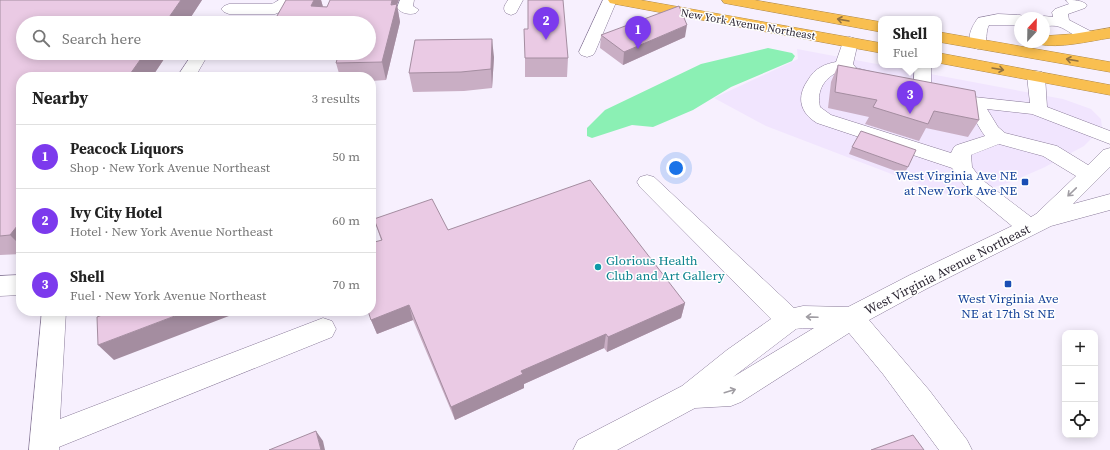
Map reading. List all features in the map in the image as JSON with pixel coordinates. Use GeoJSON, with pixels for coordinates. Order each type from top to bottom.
{"type":"FeatureCollection","features":[{"type":"Feature","properties":{"kind":"highway","name":"New York Avenue Northeast"},"geometry":{"type":"LineString","coordinates":[[615,0],[878,47]]}},
{"type":"Feature","properties":{"kind":"highway","name":"New York Avenue Northeast"},"geometry":{"type":"LineString","coordinates":[[729,0],[878,26]]}},
{"type":"Feature","properties":{"kind":"highway"},"geometry":{"type":"LineString","coordinates":[[1050,40],[1090,37],[1110,33]]}},
{"type":"Feature","properties":{"kind":"highway"},"geometry":{"type":"LineString","coordinates":[[942,38],[1110,67]]}},
{"type":"Feature","properties":{"kind":"highway"},"geometry":{"type":"LineString","coordinates":[[978,44],[1014,42]]}},
{"type":"Feature","properties":{"kind":"highway"},"geometry":{"type":"LineString","coordinates":[[942,59],[1110,90]]}},
{"type":"Feature","properties":{"kind":"street"},"geometry":{"type":"LineString","coordinates":[[224,16],[232,4],[275,9],[289,0]]}},
{"type":"Feature","properties":{"kind":"street"},"geometry":{"type":"LineString","coordinates":[[587,52],[610,0]]}},
{"type":"Feature","properties":{"kind":"street"},"geometry":{"type":"LineString","coordinates":[[1062,22],[1060,12],[1080,5],[1072,0]]}},
{"type":"Feature","properties":{"kind":"street"},"geometry":{"type":"LineString","coordinates":[[978,44],[978,30],[983,21],[998,19],[1014,20]]}},
{"type":"Feature","properties":{"kind":"street"},"geometry":{"type":"LineString","coordinates":[[1050,21],[1062,22],[1090,37]]}},
{"type":"Feature","properties":{"kind":"street"},"geometry":{"type":"LineString","coordinates":[[844,65],[850,42]]}},
{"type":"Feature","properties":{"kind":"street"},"geometry":{"type":"LineString","coordinates":[[189,72],[197,60]]}},
{"type":"Feature","properties":{"kind":"street"},"geometry":{"type":"LineString","coordinates":[[844,65],[850,72],[888,81]]}},
{"type":"Feature","properties":{"kind":"street"},"geometry":{"type":"LineString","coordinates":[[844,65],[835,67],[825,72],[815,82],[810,95],[810,104],[814,113],[824,119],[962,164]]}},
{"type":"Feature","properties":{"kind":"street"},"geometry":{"type":"LineString","coordinates":[[922,68],[915,86],[959,96],[972,102],[1035,109],[1110,138]]}},
{"type":"Feature","properties":{"kind":"street"},"geometry":{"type":"LineString","coordinates":[[1035,109],[1039,106],[1036,76]]}},
{"type":"Feature","properties":{"kind":"street"},"geometry":{"type":"LineString","coordinates":[[972,102],[978,109],[991,132],[998,138],[1050,150],[1090,175]]}},
{"type":"Feature","properties":{"kind":"street"},"geometry":{"type":"LineString","coordinates":[[998,138],[961,152],[962,168],[974,184],[1037,224]]}},
{"type":"Feature","properties":{"kind":"street","name":"West Virginia Avenue Northeast"},"geometry":{"type":"LineString","coordinates":[[1037,224],[1110,155]]}},
{"type":"Feature","properties":{"kind":"street"},"geometry":{"type":"LineString","coordinates":[[647,182],[789,320]]}},
{"type":"Feature","properties":{"kind":"street","name":"West Virginia Avenue Northeast"},"geometry":{"type":"LineString","coordinates":[[692,395],[731,393],[851,318],[918,282],[1037,224],[1110,202]]}},
{"type":"Feature","properties":{"kind":"street"},"geometry":{"type":"LineString","coordinates":[[0,286],[16,285]]}},
{"type":"Feature","properties":{"kind":"street"},"geometry":{"type":"LineString","coordinates":[[54,316],[44,444],[323,329]]}},
{"type":"Feature","properties":{"kind":"street","name":"West Virginia Avenue Northeast"},"geometry":{"type":"LineString","coordinates":[[588,450],[692,395],[736,358],[789,320],[803,317],[851,318]]}},
{"type":"Feature","properties":{"kind":"street"},"geometry":{"type":"LineString","coordinates":[[851,318],[884,354],[957,450]]}},
{"type":"Feature","properties":{"kind":"shaded area"},"geometry":{"type":"Polygon","coordinates":[[[797,49],[878,64],[878,68],[898,68],[1063,99],[1091,109],[1101,119],[1102,128],[1084,146],[1045,167],[1011,182],[958,198],[766,126],[714,98],[798,59],[797,49]]]}},
{"type":"Feature","properties":{"kind":"green space"},"geometry":{"type":"Polygon","coordinates":[[[768,48],[792,53],[795,56],[792,61],[731,87],[693,110],[653,127],[632,125],[592,138],[587,136],[587,128],[605,110],[701,64],[768,48]]]}},
{"type":"Feature","properties":{"kind":"building"},"geometry":{"type":"Polygon","coordinates":[[[0,0],[181,0],[170,16],[16,16],[16,60],[140,60],[132,72],[16,72],[16,227],[10,235],[0,236],[0,0]]]}},
{"type":"Feature","properties":{"kind":"building"},"geometry":{"type":"Polygon","coordinates":[[[286,0],[314,0],[311,6],[327,7],[330,0],[392,0],[391,5],[397,4],[382,62],[336,63],[337,60],[376,60],[376,16],[277,16],[286,0]]]}},
{"type":"Feature","properties":{"kind":"building"},"geometry":{"type":"Polygon","coordinates":[[[528,0],[563,0],[568,58],[525,58],[524,29],[528,29],[528,0]]]}},
{"type":"Feature","properties":{"kind":"building"},"geometry":{"type":"Polygon","coordinates":[[[679,6],[687,25],[624,52],[601,35],[679,6]]]}},
{"type":"Feature","properties":{"kind":"building"},"geometry":{"type":"Polygon","coordinates":[[[492,39],[491,69],[461,72],[409,73],[415,40],[492,39]]]}},
{"type":"Feature","properties":{"kind":"building"},"geometry":{"type":"Polygon","coordinates":[[[838,65],[975,91],[979,120],[934,111],[928,124],[873,107],[877,100],[835,92],[838,65]]]}},
{"type":"Feature","properties":{"kind":"building"},"geometry":{"type":"Polygon","coordinates":[[[861,131],[916,150],[908,167],[852,147],[861,131]]]}},
{"type":"Feature","properties":{"kind":"building"},"geometry":{"type":"Polygon","coordinates":[[[590,180],[685,303],[608,337],[606,334],[521,371],[523,374],[451,407],[409,305],[371,320],[370,316],[376,316],[376,242],[382,240],[376,224],[376,218],[432,199],[448,230],[590,180]]]}},
{"type":"Feature","properties":{"kind":"building"},"geometry":{"type":"Polygon","coordinates":[[[100,316],[175,316],[98,345],[97,317],[100,316]]]}},
{"type":"Feature","properties":{"kind":"building"},"geometry":{"type":"Polygon","coordinates":[[[316,431],[321,450],[269,450],[316,431]]]}},
{"type":"Feature","properties":{"kind":"building"},"geometry":{"type":"Polygon","coordinates":[[[913,435],[924,450],[871,450],[913,435]]]}},
{"type":"Feature","properties":{"kind":"place","name":"Ivy City Hotel"},"geometry":{"type":"Point","coordinates":[546,40]}},
{"type":"Feature","properties":{"kind":"place","name":"Peacock Liquors"},"geometry":{"type":"Point","coordinates":[638,49]}},
{"type":"Feature","properties":{"kind":"place","name":"Shell"},"geometry":{"type":"Point","coordinates":[910,114]}},
{"type":"Feature","properties":{"kind":"place","name":"West Virginia Ave NE at New York Ave NE"},"geometry":{"type":"Point","coordinates":[1025,182]}},
{"type":"Feature","properties":{"kind":"place","name":"Glorious Health Club and Art Gallery"},"geometry":{"type":"Point","coordinates":[598,267]}},
{"type":"Feature","properties":{"kind":"place","name":"West Virginia Ave NE at 17th St NE"},"geometry":{"type":"Point","coordinates":[1008,284]}}]}
